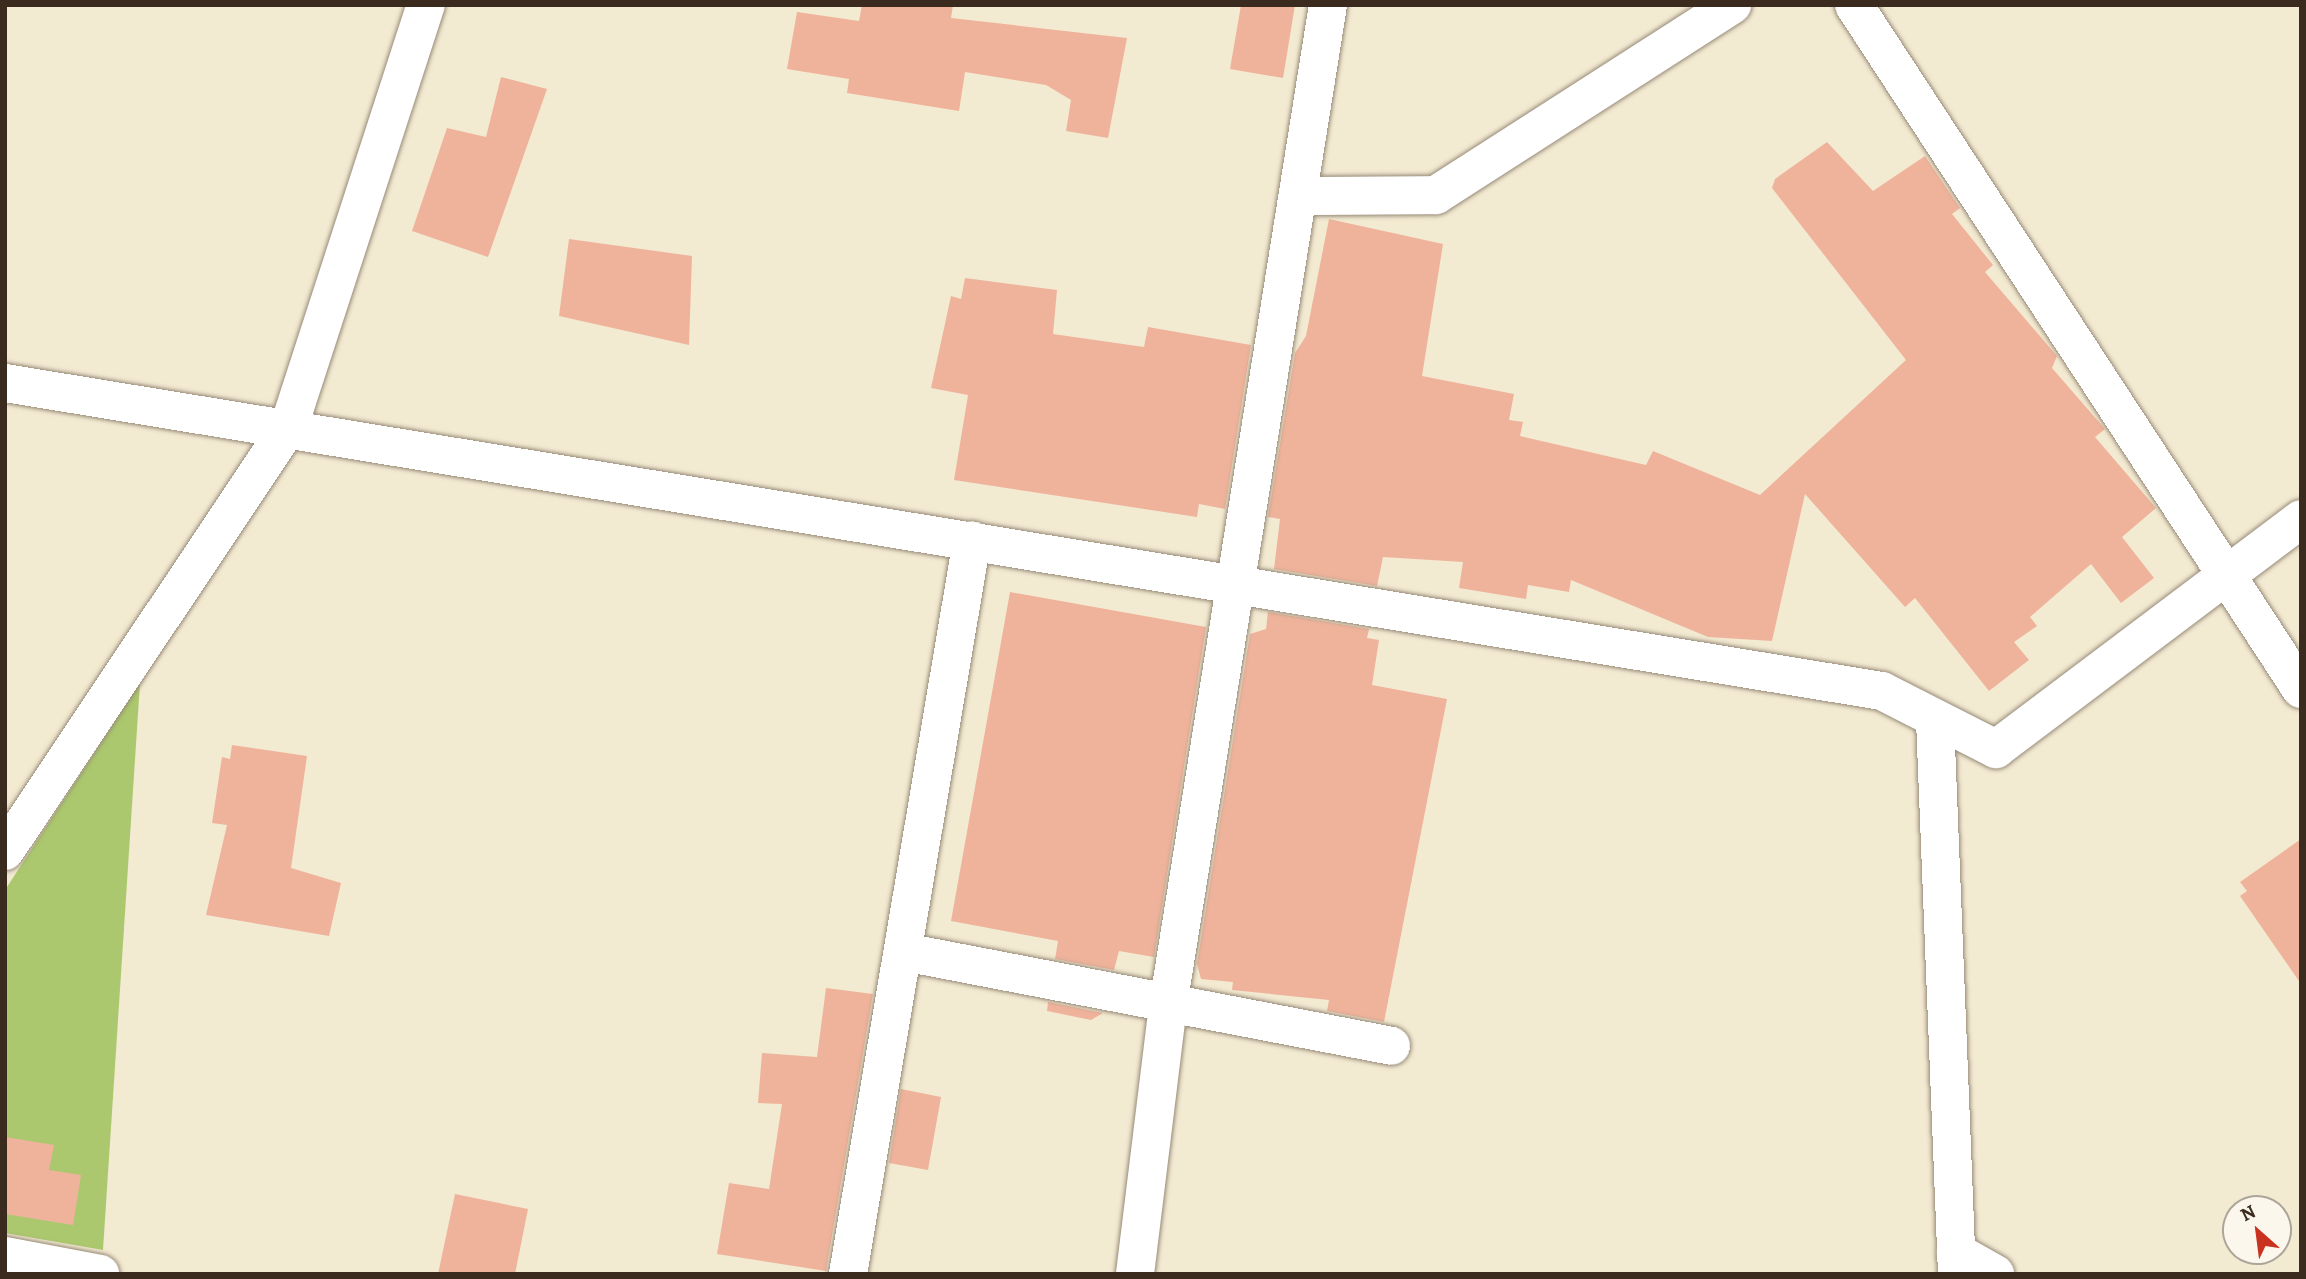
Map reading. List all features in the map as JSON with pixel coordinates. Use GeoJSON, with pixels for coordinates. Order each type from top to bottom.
{"type":"FeatureCollection","features":[{"type":"Feature","properties":{"kind":"street"},"geometry":{"type":"LineString","coordinates":[[5,851],[289,426],[426,5]]}},
{"type":"Feature","properties":{"kind":"street"},"geometry":{"type":"LineString","coordinates":[[1135,1274],[1168,1006],[1238,589],[1328,5]]}},
{"type":"Feature","properties":{"kind":"street"},"geometry":{"type":"LineString","coordinates":[[1300,195],[1436,195],[1731,5]]}},
{"type":"Feature","properties":{"kind":"street"},"geometry":{"type":"LineString","coordinates":[[1854,5],[2301,689]]}},
{"type":"Feature","properties":{"kind":"street"},"geometry":{"type":"LineString","coordinates":[[5,383],[289,426],[972,540],[1238,589],[1882,691],[1996,749],[2301,519]]}},
{"type":"Feature","properties":{"kind":"street"},"geometry":{"type":"LineString","coordinates":[[848,1274],[972,540]]}},
{"type":"Feature","properties":{"kind":"street"},"geometry":{"type":"LineString","coordinates":[[1935,719],[1956,1263],[1995,1274]]}},
{"type":"Feature","properties":{"kind":"street"},"geometry":{"type":"LineString","coordinates":[[904,952],[1168,1006],[1391,1046]]}},
{"type":"Feature","properties":{"kind":"street"},"geometry":{"type":"LineString","coordinates":[[5,1256],[100,1274]]}},
{"type":"Feature","properties":{"kind":"green space"},"geometry":{"type":"Polygon","coordinates":[[[140,683],[103,1250],[5,1233],[5,890],[140,683]]]}},
{"type":"Feature","properties":{"kind":"building"},"geometry":{"type":"Polygon","coordinates":[[[862,5],[953,5],[951,18],[1127,38],[1108,138],[1066,131],[1071,100],[1046,85],[965,72],[959,111],[847,93],[849,79],[787,69],[797,12],[859,21],[862,5]]]}},
{"type":"Feature","properties":{"kind":"building"},"geometry":{"type":"Polygon","coordinates":[[[1241,5],[1295,5],[1283,78],[1230,69],[1241,5]]]}},
{"type":"Feature","properties":{"kind":"building"},"geometry":{"type":"Polygon","coordinates":[[[501,77],[547,89],[488,257],[412,231],[447,128],[486,137],[501,77]]]}},
{"type":"Feature","properties":{"kind":"building"},"geometry":{"type":"Polygon","coordinates":[[[1827,142],[1873,191],[1925,156],[1960,208],[1952,214],[1993,265],[1985,272],[2057,356],[2052,368],[2105,429],[2095,437],[2156,508],[2122,537],[2154,578],[2121,603],[2091,564],[2030,617],[2037,626],[2014,642],[2029,660],[1989,691],[1915,598],[1905,607],[1805,494],[1772,641],[1708,637],[1571,580],[1569,592],[1528,585],[1526,599],[1459,588],[1463,562],[1383,557],[1377,586],[1274,569],[1280,519],[1268,517],[1295,353],[1306,336],[1329,219],[1443,244],[1422,376],[1514,394],[1509,420],[1523,422],[1520,436],[1646,465],[1653,451],[1760,495],[1906,360],[1772,188],[1775,179],[1827,142]]]}},
{"type":"Feature","properties":{"kind":"building"},"geometry":{"type":"Polygon","coordinates":[[[569,239],[692,256],[689,345],[559,316],[569,239]]]}},
{"type":"Feature","properties":{"kind":"building"},"geometry":{"type":"Polygon","coordinates":[[[965,278],[1057,290],[1053,334],[1144,347],[1148,327],[1251,345],[1225,509],[1199,504],[1197,517],[954,480],[968,395],[931,388],[951,296],[961,299],[965,278]]]}},
{"type":"Feature","properties":{"kind":"building"},"geometry":{"type":"Polygon","coordinates":[[[1010,592],[1206,627],[1154,957],[1119,951],[1114,970],[1055,959],[1058,941],[951,921],[1010,592]]]}},
{"type":"Feature","properties":{"kind":"building"},"geometry":{"type":"Polygon","coordinates":[[[1268,612],[1369,629],[1367,638],[1379,640],[1372,685],[1447,699],[1384,1022],[1327,1011],[1329,1000],[1232,990],[1233,982],[1201,979],[1197,964],[1250,634],[1266,629],[1268,612]]]}},
{"type":"Feature","properties":{"kind":"building"},"geometry":{"type":"Polygon","coordinates":[[[232,745],[307,756],[291,868],[341,883],[329,936],[206,915],[227,825],[212,823],[222,757],[230,759],[232,745]]]}},
{"type":"Feature","properties":{"kind":"building"},"geometry":{"type":"Polygon","coordinates":[[[2301,839],[2301,984],[2240,896],[2247,891],[2240,882],[2301,839]]]}},
{"type":"Feature","properties":{"kind":"building"},"geometry":{"type":"Polygon","coordinates":[[[826,988],[873,994],[826,1271],[717,1254],[729,1183],[769,1189],[782,1104],[758,1103],[762,1053],[817,1057],[826,988]]]}},
{"type":"Feature","properties":{"kind":"building"},"geometry":{"type":"Polygon","coordinates":[[[1048,1002],[1103,1013],[1091,1020],[1047,1011],[1048,1002]]]}},
{"type":"Feature","properties":{"kind":"building"},"geometry":{"type":"Polygon","coordinates":[[[901,1089],[941,1097],[928,1170],[889,1163],[901,1089]]]}},
{"type":"Feature","properties":{"kind":"building"},"geometry":{"type":"Polygon","coordinates":[[[5,1137],[54,1145],[49,1170],[81,1175],[73,1225],[5,1214],[5,1137]]]}},
{"type":"Feature","properties":{"kind":"building"},"geometry":{"type":"Polygon","coordinates":[[[455,1194],[528,1209],[515,1274],[438,1274],[455,1194]]]}}]}
